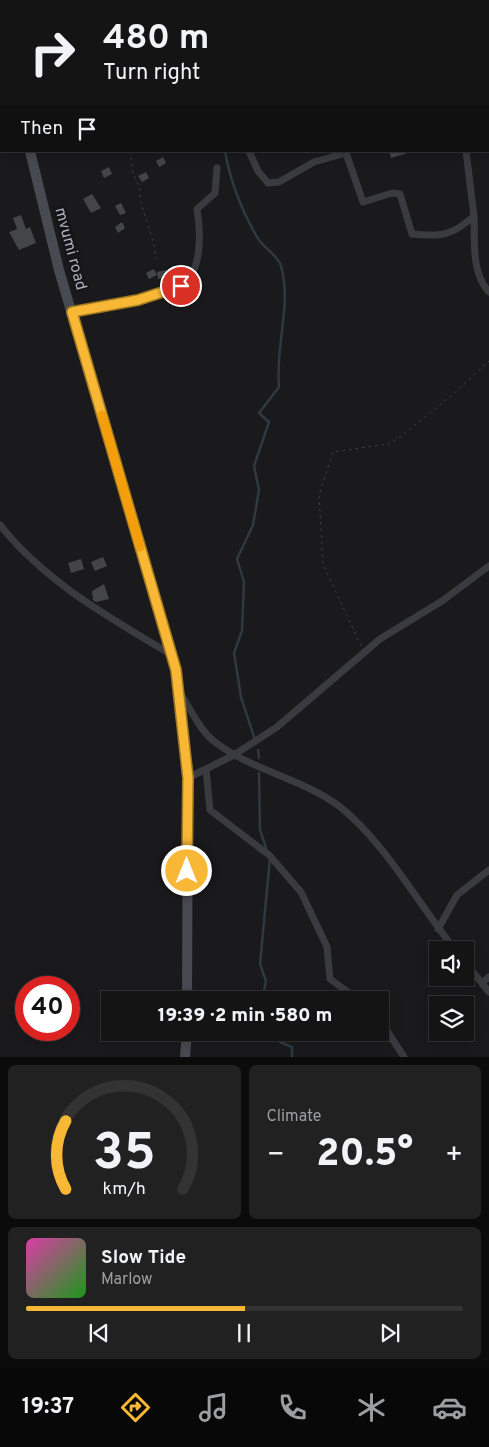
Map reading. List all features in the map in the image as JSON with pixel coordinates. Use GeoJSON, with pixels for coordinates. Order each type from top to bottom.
{"type":"FeatureCollection","features":[{"type":"Feature","properties":{"kind":"street","name":"mvumi road"},"geometry":{"type":"LineString","coordinates":[[30,152],[72,312],[172,656],[180,693],[188,778],[187,991]]}},
{"type":"Feature","properties":{"kind":"street"},"geometry":{"type":"LineString","coordinates":[[249,152],[258,171],[268,183],[279,182],[314,162],[346,153],[363,202],[392,193],[400,194],[412,234],[432,236],[458,230],[474,216]]}},
{"type":"Feature","properties":{"kind":"street"},"geometry":{"type":"LineString","coordinates":[[466,152],[474,216],[476,267],[482,284],[489,292]]}},
{"type":"Feature","properties":{"kind":"street"},"geometry":{"type":"LineString","coordinates":[[72,312],[138,300],[181,286],[191,276],[201,238],[197,209],[215,193],[217,168]]}},
{"type":"Feature","properties":{"kind":"street"},"geometry":{"type":"LineString","coordinates":[[0,525],[20,551],[89,605],[172,656]]}},
{"type":"Feature","properties":{"kind":"street"},"geometry":{"type":"LineString","coordinates":[[188,778],[234,754],[277,727],[380,639],[442,601],[489,566]]}},
{"type":"Feature","properties":{"kind":"street"},"geometry":{"type":"LineString","coordinates":[[180,693],[208,735],[234,754],[308,787],[338,806],[360,824],[448,941]]}},
{"type":"Feature","properties":{"kind":"street"},"geometry":{"type":"LineString","coordinates":[[206,769],[210,810],[269,855],[301,892],[327,947],[327,967],[330,979],[347,991]]}},
{"type":"Feature","properties":{"kind":"street"},"geometry":{"type":"LineString","coordinates":[[438,929],[457,895],[489,870]]}},
{"type":"Feature","properties":{"kind":"street"},"geometry":{"type":"LineString","coordinates":[[474,973],[489,992]]}},
{"type":"Feature","properties":{"kind":"street"},"geometry":{"type":"LineString","coordinates":[[482,983],[489,977]]}},
{"type":"Feature","properties":{"kind":"street"},"geometry":{"type":"LineString","coordinates":[[389,1034],[404,1057]]}},
{"type":"Feature","properties":{"kind":"street"},"geometry":{"type":"LineString","coordinates":[[185,1057],[186,1041]]}},
{"type":"Feature","properties":{"kind":"path"},"geometry":{"type":"LineString","coordinates":[[130,152],[133,173],[140,188],[143,210],[154,245],[156,260]]}},
{"type":"Feature","properties":{"kind":"path"},"geometry":{"type":"LineString","coordinates":[[364,652],[323,564],[318,494],[333,452],[388,444],[399,438],[458,390],[489,361]]}},
{"type":"Feature","properties":{"kind":"building"},"geometry":{"type":"Polygon","coordinates":[[[389,152],[408,152],[408,153],[391,158],[389,152]]]}},
{"type":"Feature","properties":{"kind":"building"},"geometry":{"type":"Polygon","coordinates":[[[163,157],[166,163],[159,167],[156,161],[163,157]]]}},
{"type":"Feature","properties":{"kind":"building"},"geometry":{"type":"Polygon","coordinates":[[[109,167],[112,174],[104,178],[101,171],[109,167]]]}},
{"type":"Feature","properties":{"kind":"building"},"geometry":{"type":"Polygon","coordinates":[[[146,172],[149,178],[142,182],[138,176],[146,172]]]}},
{"type":"Feature","properties":{"kind":"building"},"geometry":{"type":"Polygon","coordinates":[[[92,194],[101,208],[91,213],[83,199],[92,194]]]}},
{"type":"Feature","properties":{"kind":"building"},"geometry":{"type":"Polygon","coordinates":[[[121,203],[126,213],[120,215],[115,206],[121,203]]]}},
{"type":"Feature","properties":{"kind":"building"},"geometry":{"type":"Polygon","coordinates":[[[21,215],[26,229],[30,227],[36,243],[19,250],[9,232],[17,229],[13,218],[21,215]]]}},
{"type":"Feature","properties":{"kind":"building"},"geometry":{"type":"Polygon","coordinates":[[[122,222],[125,228],[118,233],[115,227],[122,222]]]}},
{"type":"Feature","properties":{"kind":"building"},"geometry":{"type":"Polygon","coordinates":[[[154,269],[157,275],[149,279],[146,273],[154,269]]]}},
{"type":"Feature","properties":{"kind":"building"},"geometry":{"type":"Polygon","coordinates":[[[166,270],[168,277],[158,279],[157,272],[166,270]]]}},
{"type":"Feature","properties":{"kind":"building"},"geometry":{"type":"Polygon","coordinates":[[[103,557],[107,566],[95,571],[91,562],[103,557]]]}},
{"type":"Feature","properties":{"kind":"building"},"geometry":{"type":"Polygon","coordinates":[[[81,559],[84,569],[71,573],[68,563],[81,559]]]}},
{"type":"Feature","properties":{"kind":"building"},"geometry":{"type":"Polygon","coordinates":[[[104,584],[109,599],[96,602],[93,600],[92,591],[104,584]]]}},
{"type":"Feature","properties":{"kind":"waterway"},"geometry":{"type":"LineString","coordinates":[[225,152],[233,184],[246,217],[259,241],[277,258],[281,266],[285,296],[279,356],[279,387],[259,413],[269,422],[254,466],[259,490],[253,525],[237,559],[244,582],[242,631],[234,653],[241,697],[254,737]]}},
{"type":"Feature","properties":{"kind":"waterway"},"geometry":{"type":"LineString","coordinates":[[258,750],[259,758]]}},
{"type":"Feature","properties":{"kind":"waterway"},"geometry":{"type":"LineString","coordinates":[[259,773],[260,830],[267,851]]}},
{"type":"Feature","properties":{"kind":"waterway"},"geometry":{"type":"LineString","coordinates":[[264,991],[266,981],[260,964],[270,858]]}},
{"type":"Feature","properties":{"kind":"waterway"},"geometry":{"type":"LineString","coordinates":[[279,1041],[292,1047],[292,1057]]}},
{"type":"Feature","properties":{"kind":"slow traffic"},"geometry":{"type":"LineString","coordinates":[[102,415],[140,547]]}},
{"type":"Feature","properties":{"kind":"route"},"geometry":{"type":"LineString","coordinates":[[181,286],[138,300],[72,312],[176,670],[188,778],[187,871]]}}]}
